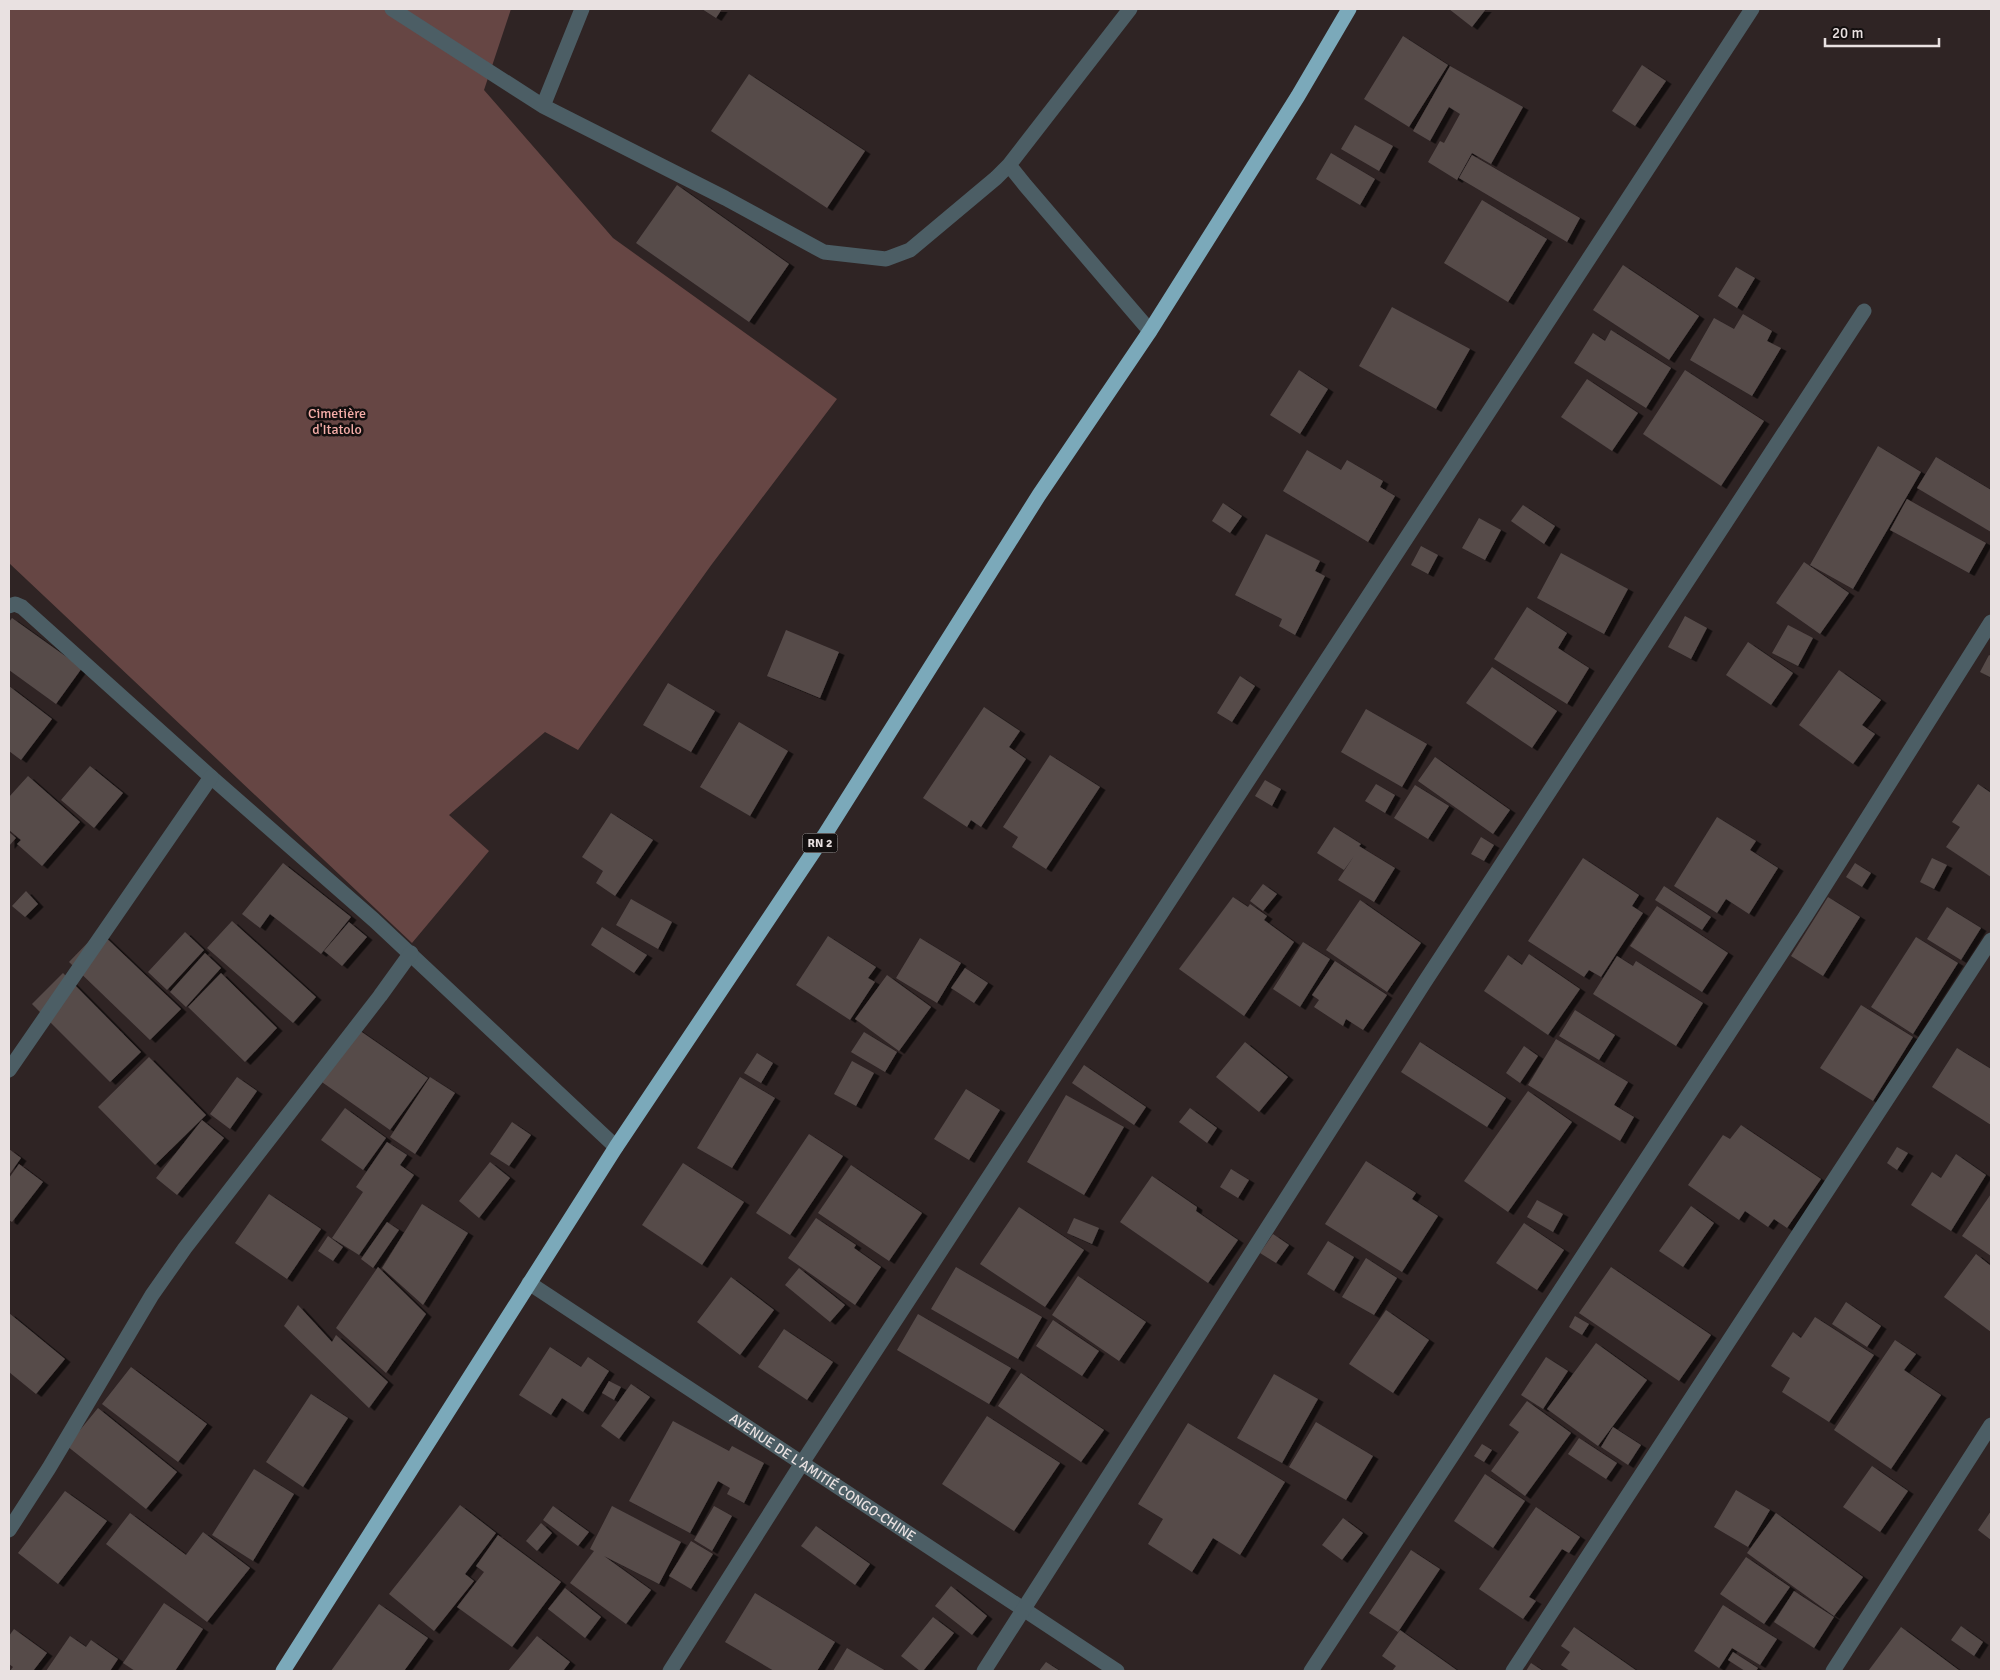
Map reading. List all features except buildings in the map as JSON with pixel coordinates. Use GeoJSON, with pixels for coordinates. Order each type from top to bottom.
{"type":"FeatureCollection","features":[{"type":"Feature","properties":{"kind":"highway","name":"RN 2"},"geometry":{"type":"LineString","coordinates":[[283,1671],[616,1147],[824,836],[1039,495],[1150,332],[1298,96],[1349,9]]}},
{"type":"Feature","properties":{"kind":"street"},"geometry":{"type":"LineString","coordinates":[[392,9],[543,106],[725,198],[824,252],[862,258],[886,259],[910,250],[996,178],[1130,9]]}},
{"type":"Feature","properties":{"kind":"street"},"geometry":{"type":"LineString","coordinates":[[543,106],[582,9]]}},
{"type":"Feature","properties":{"kind":"street"},"geometry":{"type":"LineString","coordinates":[[670,1671],[802,1463],[1752,9]]}},
{"type":"Feature","properties":{"kind":"street"},"geometry":{"type":"LineString","coordinates":[[1009,164],[1024,185],[1150,332]]}},
{"type":"Feature","properties":{"kind":"street"},"geometry":{"type":"LineString","coordinates":[[984,1671],[1424,983],[1864,311]]}},
{"type":"Feature","properties":{"kind":"street"},"geometry":{"type":"LineString","coordinates":[[9,606],[15,604],[22,607],[411,953],[616,1147]]}},
{"type":"Feature","properties":{"kind":"street"},"geometry":{"type":"LineString","coordinates":[[1311,1671],[1805,917],[1991,622]]}},
{"type":"Feature","properties":{"kind":"street"},"geometry":{"type":"LineString","coordinates":[[9,1070],[211,777]]}},
{"type":"Feature","properties":{"kind":"street"},"geometry":{"type":"LineString","coordinates":[[1513,1671],[1991,940]]}},
{"type":"Feature","properties":{"kind":"street"},"geometry":{"type":"LineString","coordinates":[[9,1530],[49,1468],[152,1295],[185,1248],[380,996],[411,953]]}},
{"type":"Feature","properties":{"kind":"street","name":"AVENUE DE L'AMITIÉ CONGO-CHINE"},"geometry":{"type":"LineString","coordinates":[[529,1283],[1118,1671]]}},
{"type":"Feature","properties":{"kind":"street"},"geometry":{"type":"LineString","coordinates":[[1833,1671],[1991,1425]]}},
{"type":"Feature","properties":{"kind":"green space","name":"Cimetière d'Itatolo"},"geometry":{"type":"Polygon","coordinates":[[[9,9],[511,9],[484,90],[613,238],[837,399],[712,564],[578,750],[545,732],[449,815],[489,851],[412,943],[9,563],[9,9]]]}}]}
